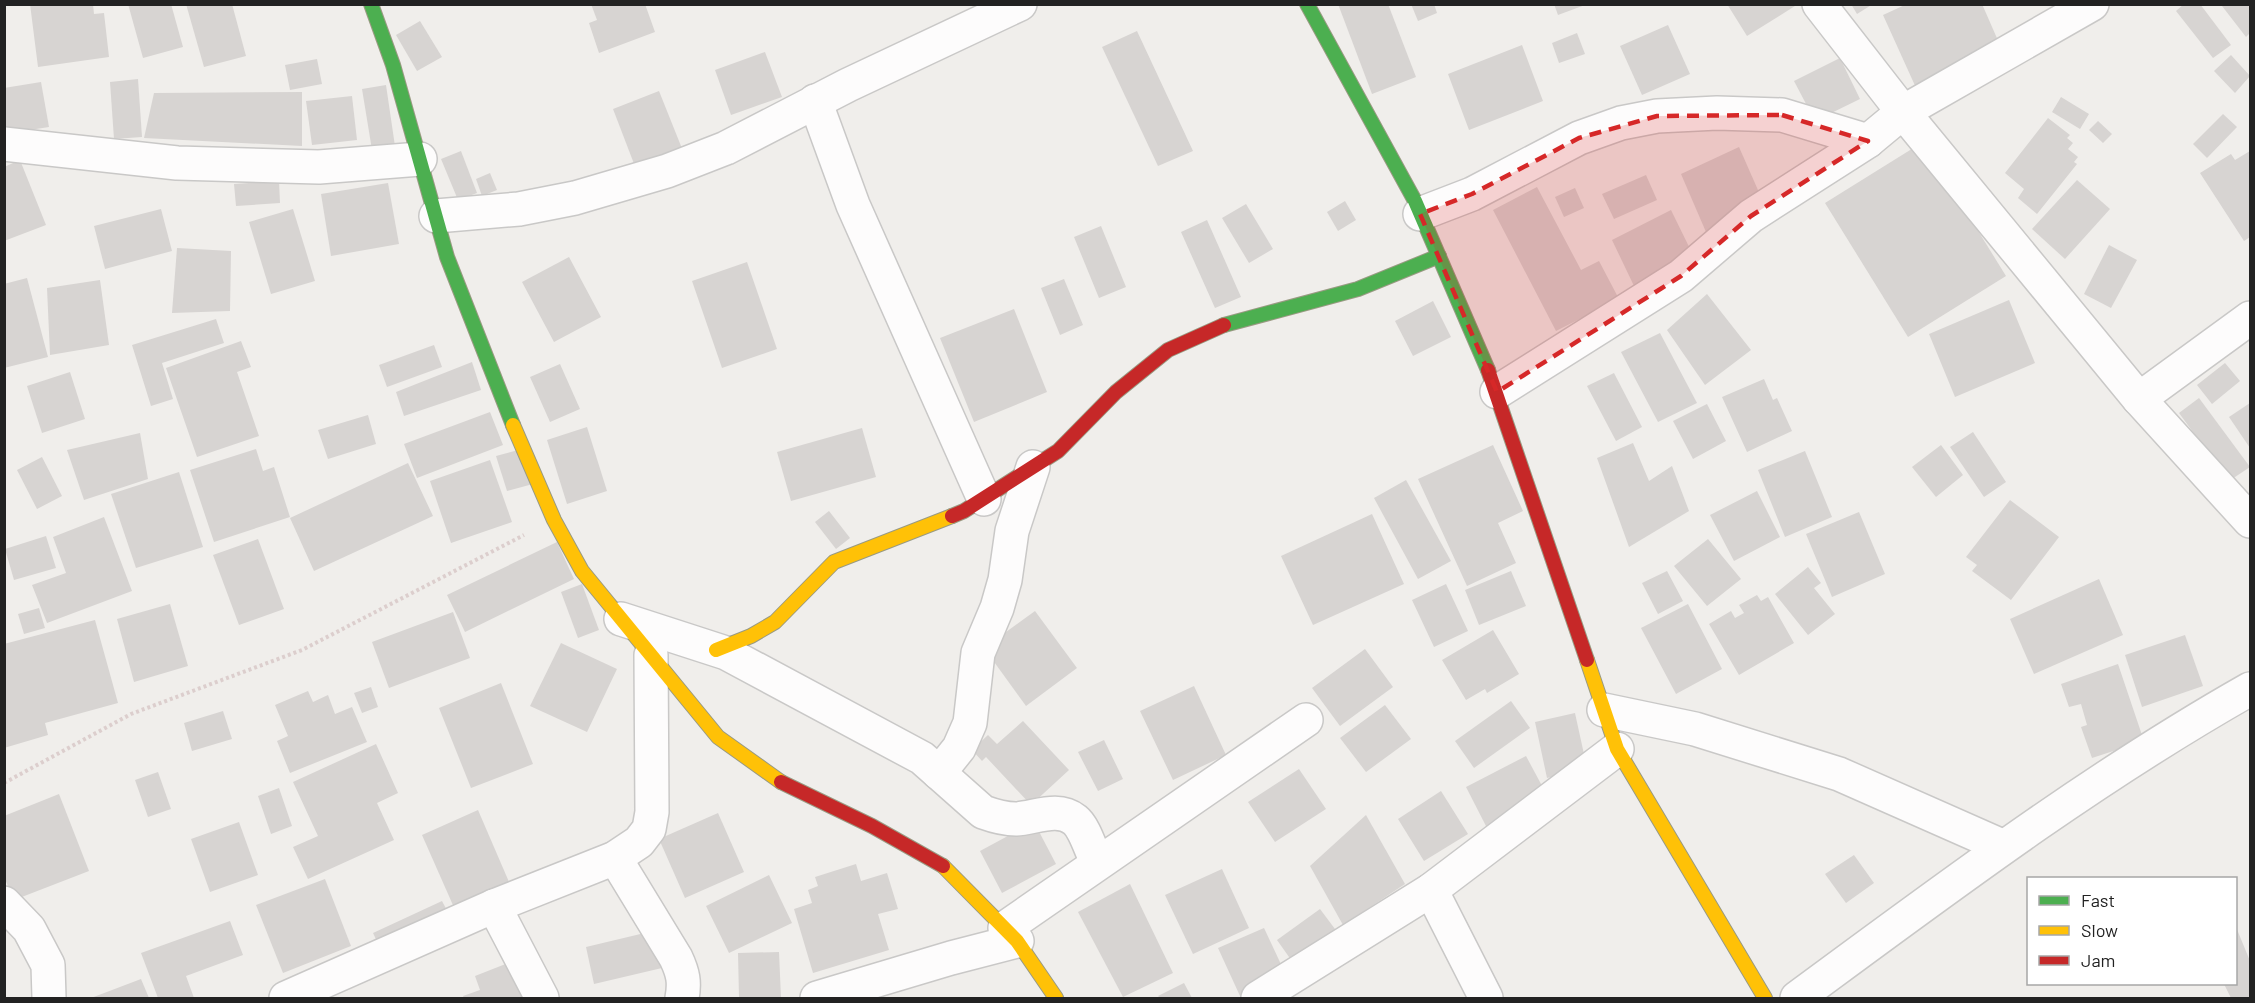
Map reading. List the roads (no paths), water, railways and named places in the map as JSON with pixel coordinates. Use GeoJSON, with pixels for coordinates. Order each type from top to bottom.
{"type":"FeatureCollection","features":[{"type":"Feature","properties":{"kind":"street"},"geometry":{"type":"LineString","coordinates":[[371,4],[393,65],[447,257],[503,403],[554,520],[582,571],[718,737],[777,780],[872,826],[943,866],[1011,934],[1056,999]]}},
{"type":"Feature","properties":{"kind":"street"},"geometry":{"type":"LineString","coordinates":[[436,216],[519,209],[575,198],[667,171],[726,148],[815,101],[1020,4]]}},
{"type":"Feature","properties":{"kind":"street"},"geometry":{"type":"LineString","coordinates":[[1307,4],[1420,214],[1497,392],[1617,748],[1765,999]]}},
{"type":"Feature","properties":{"kind":"street"},"geometry":{"type":"LineString","coordinates":[[1819,4],[1903,112],[2139,399],[2250,521]]}},
{"type":"Feature","properties":{"kind":"street"},"geometry":{"type":"LineString","coordinates":[[1497,392],[1681,276],[1751,216],[1868,141],[1903,112],[2092,4]]}},
{"type":"Feature","properties":{"kind":"street"},"geometry":{"type":"LineString","coordinates":[[815,101],[853,205],[984,499]]}},
{"type":"Feature","properties":{"kind":"street"},"geometry":{"type":"LineString","coordinates":[[1420,214],[1483,189],[1579,138],[1621,123],[1657,116],[1717,113],[1782,115],[1868,141]]}},
{"type":"Feature","properties":{"kind":"street"},"geometry":{"type":"LineString","coordinates":[[4,144],[177,163],[319,167],[420,159]]}},
{"type":"Feature","properties":{"kind":"street"},"geometry":{"type":"LineString","coordinates":[[716,650],[759,632],[782,617],[816,575],[834,562],[921,529],[984,499],[1058,451],[1116,392],[1168,350],[1216,327],[1358,289],[1439,256]]}},
{"type":"Feature","properties":{"kind":"street"},"geometry":{"type":"LineString","coordinates":[[2139,399],[2250,318]]}},
{"type":"Feature","properties":{"kind":"street"},"geometry":{"type":"LineString","coordinates":[[939,774],[959,748],[970,723],[978,653],[998,608],[1005,580],[1012,531],[1033,467]]}},
{"type":"Feature","properties":{"kind":"street"},"geometry":{"type":"LineString","coordinates":[[621,619],[716,650],[922,758],[983,812],[995,817],[1016,819],[1056,813],[1077,821],[1097,862]]}},
{"type":"Feature","properties":{"kind":"street"},"geometry":{"type":"LineString","coordinates":[[286,999],[494,906],[615,858],[639,842],[649,829],[652,812],[651,655]]}},
{"type":"Feature","properties":{"kind":"street"},"geometry":{"type":"LineString","coordinates":[[1797,999],[2002,846],[2177,730],[2250,689]]}},
{"type":"Feature","properties":{"kind":"street"},"geometry":{"type":"LineString","coordinates":[[1604,710],[1695,729],[1839,774],[2002,846]]}},
{"type":"Feature","properties":{"kind":"street"},"geometry":{"type":"LineString","coordinates":[[818,999],[951,958],[1011,934],[1097,862],[1228,776],[1306,720]]}},
{"type":"Feature","properties":{"kind":"street"},"geometry":{"type":"LineString","coordinates":[[1258,999],[1431,890],[1617,748]]}},
{"type":"Feature","properties":{"kind":"street"},"geometry":{"type":"LineString","coordinates":[[615,858],[676,958],[683,973],[682,999]]}},
{"type":"Feature","properties":{"kind":"street"},"geometry":{"type":"LineString","coordinates":[[1431,890],[1486,999]]}},
{"type":"Feature","properties":{"kind":"street"},"geometry":{"type":"LineString","coordinates":[[4,903],[29,929],[48,965],[50,999]]}},
{"type":"Feature","properties":{"kind":"street"},"geometry":{"type":"LineString","coordinates":[[494,906],[542,999]]}}]}
